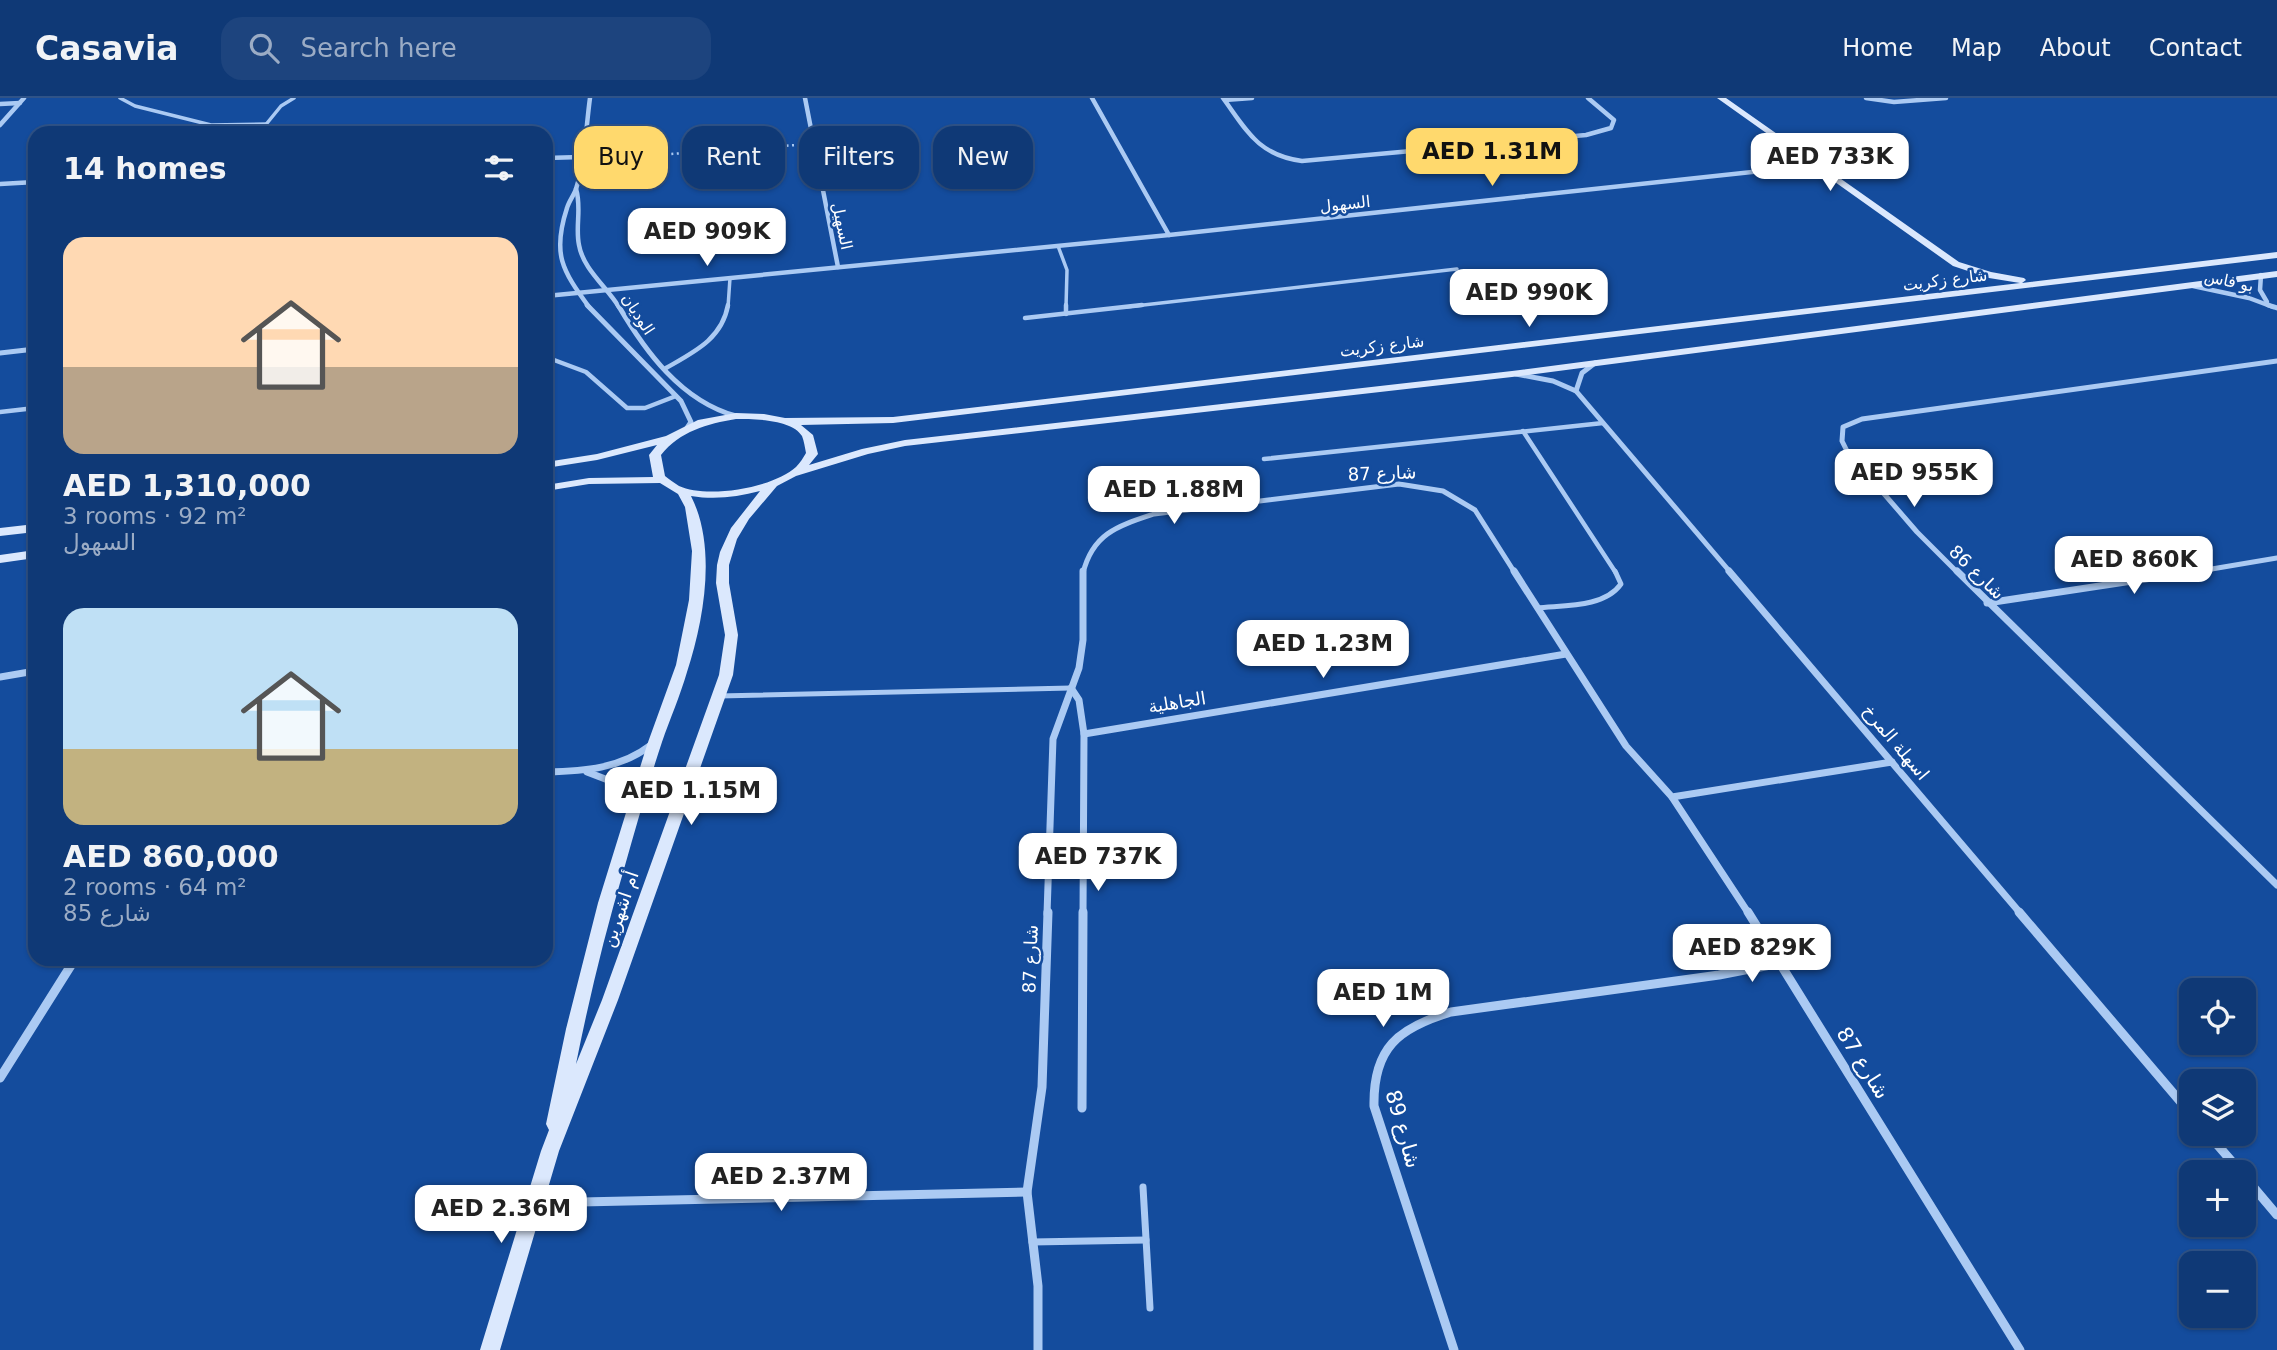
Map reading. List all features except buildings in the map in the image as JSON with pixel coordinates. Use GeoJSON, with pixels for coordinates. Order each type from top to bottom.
{"type":"FeatureCollection","features":[{"type":"Feature","properties":{"kind":"street","name":"الوديان"},"geometry":{"type":"LineString","coordinates":[[585,126],[590,98]]}},
{"type":"Feature","properties":{"kind":"street","name":"السهيل"},"geometry":{"type":"LineString","coordinates":[[805,98],[809,126]]}},
{"type":"Feature","properties":{"kind":"street"},"geometry":{"type":"LineString","coordinates":[[1091,98],[1170,236]]}},
{"type":"Feature","properties":{"kind":"street"},"geometry":{"type":"LineString","coordinates":[[1224,99],[1252,98]]}},
{"type":"Feature","properties":{"kind":"street"},"geometry":{"type":"LineString","coordinates":[[1224,99],[1266,153],[1281,159],[1302,161],[1586,135],[1611,128],[1614,120],[1588,98]]}},
{"type":"Feature","properties":{"kind":"street"},"geometry":{"type":"LineString","coordinates":[[1721,98],[1956,264],[2002,278],[2048,282]]}},
{"type":"Feature","properties":{"kind":"street"},"geometry":{"type":"LineString","coordinates":[[1866,98],[1895,102],[1946,98]]}},
{"type":"Feature","properties":{"kind":"street"},"geometry":{"type":"LineString","coordinates":[[0,104],[23,100]]}},
{"type":"Feature","properties":{"kind":"street"},"geometry":{"type":"LineString","coordinates":[[0,125],[23,100]]}},
{"type":"Feature","properties":{"kind":"street"},"geometry":{"type":"LineString","coordinates":[[553,158],[574,158]]}},
{"type":"Feature","properties":{"kind":"street","name":"السهول"},"geometry":{"type":"LineString","coordinates":[[838,267],[1170,236],[1816,165]]}},
{"type":"Feature","properties":{"kind":"street"},"geometry":{"type":"LineString","coordinates":[[0,184],[28,182]]}},
{"type":"Feature","properties":{"kind":"street","name":"الوديان"},"geometry":{"type":"LineString","coordinates":[[576,189],[579,201],[577,236],[581,252],[626,316],[638,340],[697,400],[718,411],[736,416]]}},
{"type":"Feature","properties":{"kind":"street","name":"الوديان"},"geometry":{"type":"LineString","coordinates":[[576,189],[567,206],[558,250],[566,275],[615,336],[676,396],[689,415],[691,422],[687,428]]}},
{"type":"Feature","properties":{"kind":"street","name":"السهيل"},"geometry":{"type":"LineString","coordinates":[[553,295],[838,267],[822,189]]}},
{"type":"Feature","properties":{"kind":"street","name":"شارع زكريت"},"geometry":{"type":"LineString","coordinates":[[670,438],[687,428],[736,416],[782,421],[893,420],[2277,255]]}},
{"type":"Feature","properties":{"kind":"street"},"geometry":{"type":"LineString","coordinates":[[1936,297],[1961,280],[1956,264]]}},
{"type":"Feature","properties":{"kind":"street"},"geometry":{"type":"LineString","coordinates":[[553,487],[598,480],[662,480],[682,490],[726,495],[772,486],[796,473],[856,453],[905,443],[1595,363],[2277,274]]}},
{"type":"Feature","properties":{"kind":"street","name":"بو فاس"},"geometry":{"type":"LineString","coordinates":[[2261,275],[2260,290],[2267,303]]}},
{"type":"Feature","properties":{"kind":"street","name":"بو فاس"},"geometry":{"type":"LineString","coordinates":[[2186,285],[2267,303],[2277,308]]}},
{"type":"Feature","properties":{"kind":"street"},"geometry":{"type":"LineString","coordinates":[[0,353],[28,350]]}},
{"type":"Feature","properties":{"kind":"street","name":"شارع 86"},"geometry":{"type":"LineString","coordinates":[[2277,361],[1861,419],[1843,427],[1842,441],[1851,456],[1917,532],[2277,885]]}},
{"type":"Feature","properties":{"kind":"street"},"geometry":{"type":"LineString","coordinates":[[1576,391],[1581,373],[1595,363]]}},
{"type":"Feature","properties":{"kind":"street","name":"اسهلة المرخ"},"geometry":{"type":"LineString","coordinates":[[1512,373],[1553,382],[1576,391],[2179,1100]]}},
{"type":"Feature","properties":{"kind":"street"},"geometry":{"type":"LineString","coordinates":[[782,421],[806,434],[811,443],[811,453],[806,463],[796,473]]}},
{"type":"Feature","properties":{"kind":"street"},"geometry":{"type":"LineString","coordinates":[[553,464],[608,454],[670,438]]}},
{"type":"Feature","properties":{"kind":"street"},"geometry":{"type":"LineString","coordinates":[[662,480],[654,464],[661,446],[670,438]]}},
{"type":"Feature","properties":{"kind":"street","name":"شارع 87"},"geometry":{"type":"LineString","coordinates":[[1038,1350],[1038,1286],[1027,1192],[1042,1087],[1052,739],[1058,714],[1072,688],[1082,650],[1083,565],[1086,553],[1105,533],[1154,514],[1385,484],[1429,487],[1455,496],[1475,510],[1633,756],[1672,797],[1781,963],[2020,1350]]}},
{"type":"Feature","properties":{"kind":"street","name":"أم اشهرين"},"geometry":{"type":"LineString","coordinates":[[490,1350],[550,1151],[610,1000],[719,696],[731,655],[732,640],[722,578],[728,542],[752,506],[772,486]]}},
{"type":"Feature","properties":{"kind":"street","name":"أم اشهرين"},"geometry":{"type":"LineString","coordinates":[[550,1151],[581,999],[655,742],[682,666],[696,581],[697,525],[691,503],[682,490]]}},
{"type":"Feature","properties":{"kind":"street"},"geometry":{"type":"LineString","coordinates":[[0,533],[28,529]]}},
{"type":"Feature","properties":{"kind":"street"},"geometry":{"type":"LineString","coordinates":[[0,559],[28,555]]}},
{"type":"Feature","properties":{"kind":"street"},"geometry":{"type":"LineString","coordinates":[[1987,603],[2277,558]]}},
{"type":"Feature","properties":{"kind":"street"},"geometry":{"type":"LineString","coordinates":[[696,581],[722,578]]}},
{"type":"Feature","properties":{"kind":"street","name":"الجاهلية"},"geometry":{"type":"LineString","coordinates":[[1084,734],[1566,654]]}},
{"type":"Feature","properties":{"kind":"street"},"geometry":{"type":"LineString","coordinates":[[0,677],[28,672]]}},
{"type":"Feature","properties":{"kind":"street"},"geometry":{"type":"LineString","coordinates":[[1072,688],[1079,700],[1084,734],[1082,1108]]}},
{"type":"Feature","properties":{"kind":"street"},"geometry":{"type":"LineString","coordinates":[[553,772],[583,771],[625,760],[644,752],[655,742]]}},
{"type":"Feature","properties":{"kind":"street"},"geometry":{"type":"LineString","coordinates":[[1672,797],[1892,762]]}},
{"type":"Feature","properties":{"kind":"street"},"geometry":{"type":"LineString","coordinates":[[583,771],[616,782],[630,790],[638,800]]}},
{"type":"Feature","properties":{"kind":"street","name":"شارع 89"},"geometry":{"type":"LineString","coordinates":[[1454,1350],[1374,1106],[1376,1068],[1384,1052],[1412,1026],[1451,1012],[1718,975],[1781,963]]}},
{"type":"Feature","properties":{"kind":"street"},"geometry":{"type":"LineString","coordinates":[[0,1078],[71,966]]}},
{"type":"Feature","properties":{"kind":"street"},"geometry":{"type":"LineString","coordinates":[[2218,1146],[2230,1160]]}},
{"type":"Feature","properties":{"kind":"street"},"geometry":{"type":"LineString","coordinates":[[2256,1190],[2277,1215]]}},
{"type":"Feature","properties":{"kind":"street"},"geometry":{"type":"LineString","coordinates":[[534,1203],[1027,1192]]}},
{"type":"Feature","properties":{"kind":"lane"},"geometry":{"type":"LineString","coordinates":[[23,100],[30,98]]}},
{"type":"Feature","properties":{"kind":"lane"},"geometry":{"type":"LineString","coordinates":[[120,98],[135,106],[211,125],[266,124],[281,106],[294,98]]}},
{"type":"Feature","properties":{"kind":"lane"},"geometry":{"type":"LineString","coordinates":[[1058,246],[1067,270],[1066,314]]}},
{"type":"Feature","properties":{"kind":"lane"},"geometry":{"type":"LineString","coordinates":[[1025,318],[1457,270]]}},
{"type":"Feature","properties":{"kind":"lane"},"geometry":{"type":"LineString","coordinates":[[666,368],[710,341],[724,324],[730,307],[730,278]]}},
{"type":"Feature","properties":{"kind":"lane"},"geometry":{"type":"LineString","coordinates":[[553,360],[586,372],[627,408],[645,408],[676,396]]}},
{"type":"Feature","properties":{"kind":"lane"},"geometry":{"type":"LineString","coordinates":[[0,412],[28,409]]}},
{"type":"Feature","properties":{"kind":"lane"},"geometry":{"type":"LineString","coordinates":[[1264,459],[1604,422]]}},
{"type":"Feature","properties":{"kind":"lane"},"geometry":{"type":"LineString","coordinates":[[1523,431],[1617,574],[1620,584],[1616,593],[1604,599],[1537,608]]}},
{"type":"Feature","properties":{"kind":"lane"},"geometry":{"type":"LineString","coordinates":[[719,696],[1072,688]]}},
{"type":"Feature","properties":{"kind":"lane"},"geometry":{"type":"LineString","coordinates":[[1143,1187],[1150,1308]]}},
{"type":"Feature","properties":{"kind":"lane"},"geometry":{"type":"LineString","coordinates":[[1032,1242],[1146,1240]]}},
{"type":"Feature","properties":{"kind":"path"},"geometry":{"type":"LineString","coordinates":[[668,153],[799,145]]}}]}
